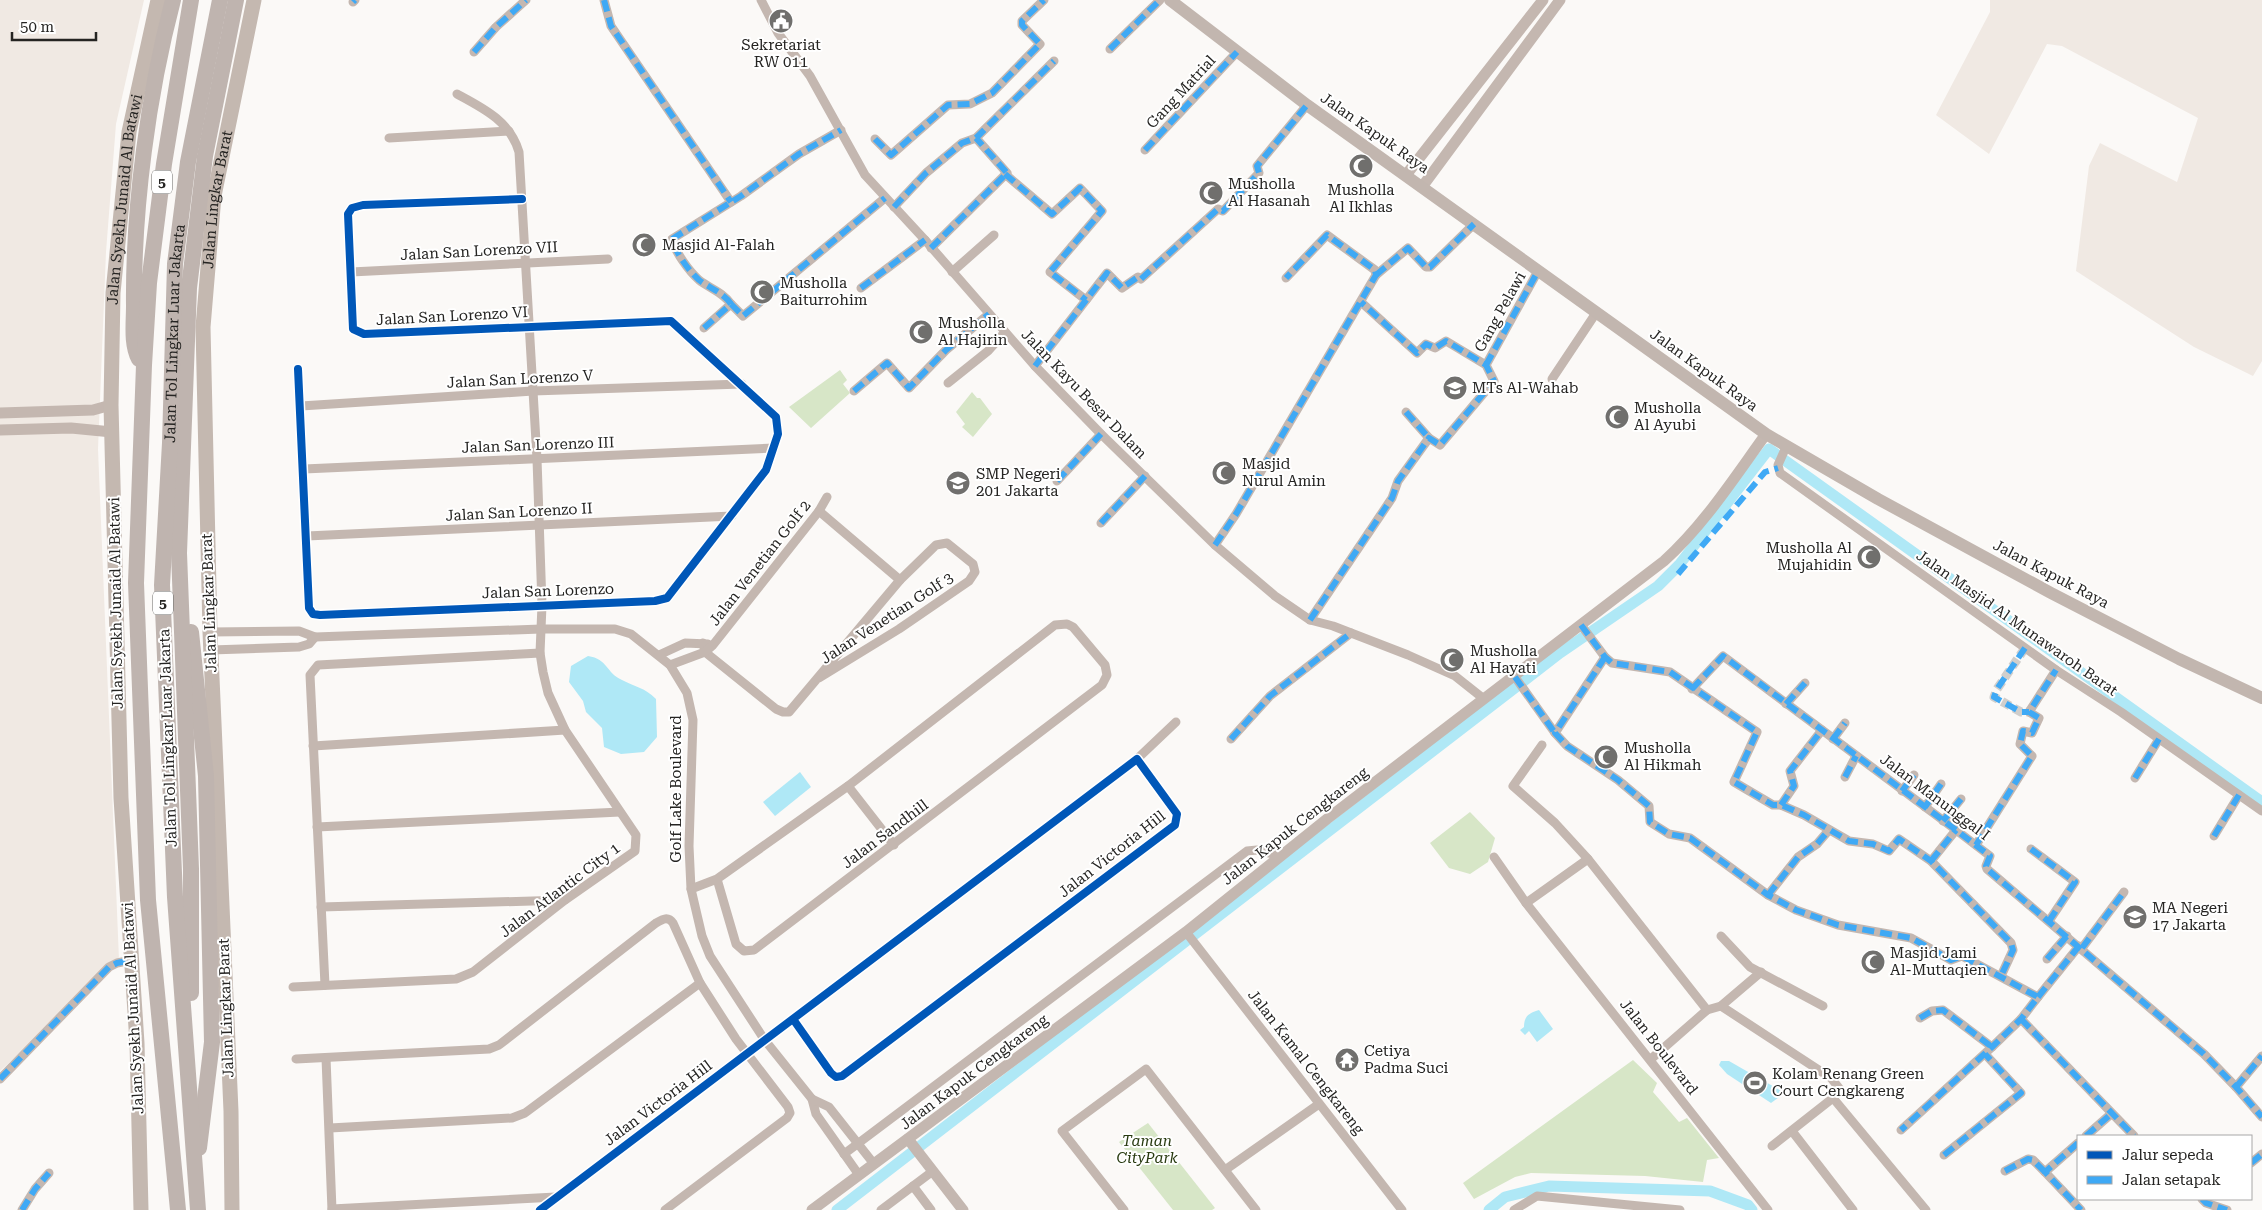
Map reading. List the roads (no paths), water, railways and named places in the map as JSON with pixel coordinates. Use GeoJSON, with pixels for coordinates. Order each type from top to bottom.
{"type":"FeatureCollection","features":[{"type":"Feature","properties":{"kind":"highway"},"geometry":{"type":"LineString","coordinates":[[144,364],[136,354],[134,343],[133,259],[141,181],[155,84],[173,0]]}},
{"type":"Feature","properties":{"kind":"highway","name":"Jalan Tol Lingkar Luar Jakarta"},"geometry":{"type":"LineString","coordinates":[[178,1210],[148,900],[136,583],[149,283],[164,164],[191,0]]}},
{"type":"Feature","properties":{"kind":"highway","name":"Jalan Tol Lingkar Luar Jakarta"},"geometry":{"type":"LineString","coordinates":[[198,1210],[174,887],[162,585],[170,443],[176,264],[188,162],[220,0]]}},
{"type":"Feature","properties":{"kind":"highway"},"geometry":{"type":"LineString","coordinates":[[185,1052],[190,1011],[190,869],[179,553],[189,288],[205,156],[236,0]]}},
{"type":"Feature","properties":{"kind":"highway"},"geometry":{"type":"LineString","coordinates":[[179,553],[196,671],[206,776],[212,1042],[203,1122],[195,1167]]}},
{"type":"Feature","properties":{"kind":"main road","name":"Jalan Syekh Junaid Al Batawi"},"geometry":{"type":"LineString","coordinates":[[141,1210],[137,1043],[121,798],[111,406],[113,293],[129,132],[158,0]]}},
{"type":"Feature","properties":{"kind":"main road","name":"Jalan Lingkar Barat"},"geometry":{"type":"LineString","coordinates":[[232,1210],[230,1091],[210,632],[203,327],[214,196],[254,0]]}},
{"type":"Feature","properties":{"kind":"main road","name":"Jalan Kapuk Raya"},"geometry":{"type":"LineString","coordinates":[[1170,0],[1307,105],[1406,175],[1426,181],[1474,224],[1766,434],[1785,450],[2179,659],[2262,698]]}},
{"type":"Feature","properties":{"kind":"street"},"geometry":{"type":"LineString","coordinates":[[474,52],[496,27],[526,0]]}},
{"type":"Feature","properties":{"kind":"street"},"geometry":{"type":"LineString","coordinates":[[604,0],[611,26],[731,202]]}},
{"type":"Feature","properties":{"kind":"street","name":"Jalan Kayu Besar Dalam"},"geometry":{"type":"LineString","coordinates":[[761,0],[778,32],[810,76],[865,175],[1035,366],[1101,434],[1215,545],[1275,596],[1310,620],[1351,633],[1408,655],[1455,676],[1484,699]]}},
{"type":"Feature","properties":{"kind":"street"},"geometry":{"type":"LineString","coordinates":[[875,139],[891,155],[948,105],[970,104],[992,93],[1040,44],[1022,25],[1022,22],[1044,0]]}},
{"type":"Feature","properties":{"kind":"street"},"geometry":{"type":"LineString","coordinates":[[1110,49],[1160,0]]}},
{"type":"Feature","properties":{"kind":"street"},"geometry":{"type":"LineString","coordinates":[[1406,175],[1543,0]]}},
{"type":"Feature","properties":{"kind":"street"},"geometry":{"type":"LineString","coordinates":[[1414,164],[1426,181],[1560,0]]}},
{"type":"Feature","properties":{"kind":"street","name":"Gang Matrial"},"geometry":{"type":"LineString","coordinates":[[1145,150],[1237,52]]}},
{"type":"Feature","properties":{"kind":"street"},"geometry":{"type":"LineString","coordinates":[[894,207],[926,173],[962,143],[976,138],[1054,60]]}},
{"type":"Feature","properties":{"kind":"street"},"geometry":{"type":"LineString","coordinates":[[457,94],[493,114],[509,131]]}},
{"type":"Feature","properties":{"kind":"street"},"geometry":{"type":"LineString","coordinates":[[1035,366],[1107,273],[1122,288],[1138,276],[1141,278],[1218,209],[1223,211],[1259,173],[1257,166],[1307,105]]}},
{"type":"Feature","properties":{"kind":"street"},"geometry":{"type":"LineString","coordinates":[[841,130],[799,154],[774,174],[672,239],[682,259],[694,275],[716,290],[743,316],[885,198]]}},
{"type":"Feature","properties":{"kind":"street"},"geometry":{"type":"LineString","coordinates":[[389,138],[509,131]]}},
{"type":"Feature","properties":{"kind":"street","name":"Jalan Atlantic City 1"},"geometry":{"type":"LineString","coordinates":[[293,988],[456,979],[473,972],[490,961],[565,900],[635,851],[636,835],[565,730],[548,693],[540,653],[542,605],[537,459],[524,262],[522,198],[519,152],[516,142],[509,131]]}},
{"type":"Feature","properties":{"kind":"street"},"geometry":{"type":"LineString","coordinates":[[976,138],[1006,174],[1052,214],[1080,188],[1102,211],[1050,272],[1086,300]]}},
{"type":"Feature","properties":{"kind":"street"},"geometry":{"type":"LineString","coordinates":[[861,288],[928,244],[1006,174]]}},
{"type":"Feature","properties":{"kind":"street","name":"Jalan San Lorenzo VI"},"geometry":{"type":"LineString","coordinates":[[522,198],[353,207],[348,214],[353,329],[358,333],[667,320]]}},
{"type":"Feature","properties":{"kind":"street"},"geometry":{"type":"LineString","coordinates":[[1215,545],[1236,514],[1376,275],[1408,248],[1426,266],[1430,267],[1474,224]]}},
{"type":"Feature","properties":{"kind":"street"},"geometry":{"type":"LineString","coordinates":[[952,272],[994,235]]}},
{"type":"Feature","properties":{"kind":"street"},"geometry":{"type":"LineString","coordinates":[[1286,278],[1327,235],[1375,270],[1376,275]]}},
{"type":"Feature","properties":{"kind":"street","name":"Jalan San Lorenzo VII"},"geometry":{"type":"LineString","coordinates":[[351,272],[608,259]]}},
{"type":"Feature","properties":{"kind":"street","name":"Gang Pelawi"},"geometry":{"type":"LineString","coordinates":[[1486,366],[1538,271]]}},
{"type":"Feature","properties":{"kind":"street"},"geometry":{"type":"LineString","coordinates":[[1361,302],[1417,353],[1426,344],[1435,348],[1446,341],[1486,366],[1494,381],[1440,445],[1430,438],[1406,412]]}},
{"type":"Feature","properties":{"kind":"street"},"geometry":{"type":"LineString","coordinates":[[704,328],[731,304]]}},
{"type":"Feature","properties":{"kind":"street"},"geometry":{"type":"LineString","coordinates":[[1552,379],[1596,313]]}},
{"type":"Feature","properties":{"kind":"street"},"geometry":{"type":"LineString","coordinates":[[854,391],[887,363],[909,388],[946,350],[988,314]]}},
{"type":"Feature","properties":{"kind":"street","name":"Jalan San Lorenzo"},"geometry":{"type":"LineString","coordinates":[[298,369],[309,608],[313,614],[665,599],[732,516],[766,470],[778,434],[776,417],[742,384],[671,321],[667,320]]}},
{"type":"Feature","properties":{"kind":"street"},"geometry":{"type":"LineString","coordinates":[[948,383],[988,351],[1005,332]]}},
{"type":"Feature","properties":{"kind":"street","name":"Jalan San Lorenzo V"},"geometry":{"type":"LineString","coordinates":[[301,406],[533,391],[742,384]]}},
{"type":"Feature","properties":{"kind":"street"},"geometry":{"type":"LineString","coordinates":[[0,413],[93,410],[111,406]]}},
{"type":"Feature","properties":{"kind":"street"},"geometry":{"type":"LineString","coordinates":[[0,430],[94,428],[112,432]]}},
{"type":"Feature","properties":{"kind":"street"},"geometry":{"type":"LineString","coordinates":[[1057,481],[1101,434]]}},
{"type":"Feature","properties":{"kind":"street","name":"Jalan Kapuk Cengkareng"},"geometry":{"type":"LineString","coordinates":[[812,1210],[874,1164],[910,1141],[1187,933],[1280,856],[1484,699],[1517,679],[1664,561],[1684,543],[1766,434]]}},
{"type":"Feature","properties":{"kind":"street"},"geometry":{"type":"LineString","coordinates":[[1310,620],[1392,498],[1398,481],[1430,438]]}},
{"type":"Feature","properties":{"kind":"street","name":"Jalan San Lorenzo III"},"geometry":{"type":"LineString","coordinates":[[304,469],[774,448]]}},
{"type":"Feature","properties":{"kind":"street","name":"Jalan Masjid Al Munawaroh Barat"},"geometry":{"type":"LineString","coordinates":[[1785,450],[1779,463],[1778,468],[1780,472],[2056,670],[2262,811]]}},
{"type":"Feature","properties":{"kind":"street"},"geometry":{"type":"LineString","coordinates":[[1101,523],[1145,476]]}},
{"type":"Feature","properties":{"kind":"street","name":"Jalan Venetian Golf 2"},"geometry":{"type":"LineString","coordinates":[[670,665],[713,645],[819,511],[827,497]]}},
{"type":"Feature","properties":{"kind":"street"},"geometry":{"type":"LineString","coordinates":[[819,511],[900,580]]}},
{"type":"Feature","properties":{"kind":"street","name":"Jalan San Lorenzo II"},"geometry":{"type":"LineString","coordinates":[[307,536],[732,516]]}},
{"type":"Feature","properties":{"kind":"street","name":"Jalan Venetian Golf 3"},"geometry":{"type":"LineString","coordinates":[[704,648],[776,710],[789,712],[900,580],[936,545],[943,542],[950,544],[974,568],[973,577],[969,581],[899,629],[819,678]]}},
{"type":"Feature","properties":{"kind":"street","name":"Jalan Sandhill"},"geometry":{"type":"LineString","coordinates":[[716,879],[736,944],[744,951],[754,950],[1102,685],[1107,675],[1105,665],[1073,627],[1067,624],[1055,625],[848,786]]}},
{"type":"Feature","properties":{"kind":"street"},"geometry":{"type":"LineString","coordinates":[[1581,626],[1612,664],[1670,672],[1692,689],[1757,732],[1734,781],[1773,805],[1781,805],[1804,815],[1849,841],[1873,844],[1888,851],[1898,840],[1931,861],[2011,943],[2013,950],[2001,976]]}},
{"type":"Feature","properties":{"kind":"street","name":"Golf Lake Boulevard"},"geometry":{"type":"LineString","coordinates":[[210,632],[299,631],[315,637],[542,629],[615,629],[631,634],[659,655],[670,665],[687,693],[693,720],[689,846],[691,889],[702,936],[710,956],[764,1039],[812,1099],[816,1114],[859,1175]]}},
{"type":"Feature","properties":{"kind":"street"},"geometry":{"type":"LineString","coordinates":[[1231,739],[1270,696],[1351,633]]}},
{"type":"Feature","properties":{"kind":"street","name":"Golf Lake Boulevard"},"geometry":{"type":"LineString","coordinates":[[211,650],[299,647],[309,644],[315,637]]}},
{"type":"Feature","properties":{"kind":"street","name":"Jalan Venetian Golf 2"},"geometry":{"type":"LineString","coordinates":[[659,655],[685,643],[704,648]]}},
{"type":"Feature","properties":{"kind":"street"},"geometry":{"type":"LineString","coordinates":[[325,986],[310,675],[318,665],[540,653]]}},
{"type":"Feature","properties":{"kind":"street","name":"Jalan Manunggal I"},"geometry":{"type":"LineString","coordinates":[[1692,689],[1722,656],[1976,845],[1990,856],[1986,866],[1987,870],[2081,947],[2204,1054],[2262,1117]]}},
{"type":"Feature","properties":{"kind":"street"},"geometry":{"type":"LineString","coordinates":[[1555,733],[1605,657]]}},
{"type":"Feature","properties":{"kind":"street"},"geometry":{"type":"LineString","coordinates":[[1976,845],[2032,756],[2020,744],[2023,732],[2032,733],[2039,718],[2029,712],[2056,670]]}},
{"type":"Feature","properties":{"kind":"street"},"geometry":{"type":"LineString","coordinates":[[1517,679],[1555,733],[1567,746],[1618,780],[1649,806],[1650,822],[1669,834],[1690,838],[1768,895],[1796,910],[1838,924],[1911,938],[1951,960],[1962,956],[2038,998]]}},
{"type":"Feature","properties":{"kind":"street"},"geometry":{"type":"LineString","coordinates":[[1786,704],[1805,683]]}},
{"type":"Feature","properties":{"kind":"street"},"geometry":{"type":"LineString","coordinates":[[1137,759],[1176,722]]}},
{"type":"Feature","properties":{"kind":"street"},"geometry":{"type":"LineString","coordinates":[[1833,739],[1845,723]]}},
{"type":"Feature","properties":{"kind":"street"},"geometry":{"type":"LineString","coordinates":[[313,746],[565,730]]}},
{"type":"Feature","properties":{"kind":"street"},"geometry":{"type":"LineString","coordinates":[[1781,805],[1794,786],[1790,771],[1822,730]]}},
{"type":"Feature","properties":{"kind":"street"},"geometry":{"type":"LineString","coordinates":[[2135,778],[2159,740]]}},
{"type":"Feature","properties":{"kind":"street"},"geometry":{"type":"LineString","coordinates":[[1542,745],[1513,786],[1555,823],[1588,859],[1707,1010]]}},
{"type":"Feature","properties":{"kind":"street"},"geometry":{"type":"LineString","coordinates":[[1845,777],[1856,756]]}},
{"type":"Feature","properties":{"kind":"street","name":"Jalan Victoria Hill"},"geometry":{"type":"LineString","coordinates":[[540,1210],[1137,759],[1177,814],[1175,825],[842,1076],[836,1077],[831,1073],[793,1019]]}},
{"type":"Feature","properties":{"kind":"street"},"geometry":{"type":"LineString","coordinates":[[1902,791],[1914,775]]}},
{"type":"Feature","properties":{"kind":"street"},"geometry":{"type":"LineString","coordinates":[[1925,807],[1941,784]]}},
{"type":"Feature","properties":{"kind":"street"},"geometry":{"type":"LineString","coordinates":[[691,889],[716,879],[848,786],[894,845]]}},
{"type":"Feature","properties":{"kind":"street"},"geometry":{"type":"LineString","coordinates":[[2214,836],[2239,795]]}},
{"type":"Feature","properties":{"kind":"street"},"geometry":{"type":"LineString","coordinates":[[1943,821],[1961,798]]}},
{"type":"Feature","properties":{"kind":"street"},"geometry":{"type":"LineString","coordinates":[[317,826],[620,812]]}},
{"type":"Feature","properties":{"kind":"street"},"geometry":{"type":"LineString","coordinates":[[1768,895],[1798,857],[1817,844],[1829,830]]}},
{"type":"Feature","properties":{"kind":"street"},"geometry":{"type":"LineString","coordinates":[[1931,861],[1956,830]]}},
{"type":"Feature","properties":{"kind":"street"},"geometry":{"type":"LineString","coordinates":[[2032,849],[2075,882],[2049,921]]}},
{"type":"Feature","properties":{"kind":"street"},"geometry":{"type":"LineString","coordinates":[[844,1154],[1247,851],[1257,850],[1280,856]]}},
{"type":"Feature","properties":{"kind":"street","name":"Jalan Boulevard"},"geometry":{"type":"LineString","coordinates":[[1494,857],[1526,903],[1651,1059],[1768,1210]]}},
{"type":"Feature","properties":{"kind":"street"},"geometry":{"type":"LineString","coordinates":[[1526,903],[1588,859]]}},
{"type":"Feature","properties":{"kind":"street"},"geometry":{"type":"LineString","coordinates":[[1901,1130],[2021,1019],[2124,892]]}},
{"type":"Feature","properties":{"kind":"street"},"geometry":{"type":"LineString","coordinates":[[321,906],[565,900]]}},
{"type":"Feature","properties":{"kind":"street"},"geometry":{"type":"LineString","coordinates":[[296,1059],[489,1049],[664,918],[671,920],[700,983],[747,1053],[790,1112],[787,1118],[665,1210]]}},
{"type":"Feature","properties":{"kind":"street","name":"Jalan Kamal Cengkareng"},"geometry":{"type":"LineString","coordinates":[[1187,933],[1402,1210]]}},
{"type":"Feature","properties":{"kind":"street"},"geometry":{"type":"LineString","coordinates":[[1721,936],[1750,967],[1823,1006]]}},
{"type":"Feature","properties":{"kind":"street"},"geometry":{"type":"LineString","coordinates":[[2047,959],[2068,936]]}},
{"type":"Feature","properties":{"kind":"street"},"geometry":{"type":"LineString","coordinates":[[0,1079],[109,968],[132,960]]}},
{"type":"Feature","properties":{"kind":"street"},"geometry":{"type":"LineString","coordinates":[[1651,1059],[1707,1010],[1720,1006],[1761,972]]}},
{"type":"Feature","properties":{"kind":"street"},"geometry":{"type":"LineString","coordinates":[[330,1128],[512,1118],[525,1112],[700,983]]}},
{"type":"Feature","properties":{"kind":"street"},"geometry":{"type":"LineString","coordinates":[[1720,1006],[1831,1078],[1839,1088],[1834,1098],[1772,1146]]}},
{"type":"Feature","properties":{"kind":"street"},"geometry":{"type":"LineString","coordinates":[[1920,1018],[1932,1011],[1943,1010],[1988,1050],[2020,1092],[1944,1155]]}},
{"type":"Feature","properties":{"kind":"street"},"geometry":{"type":"LineString","coordinates":[[2021,1019],[2133,1135]]}},
{"type":"Feature","properties":{"kind":"street"},"geometry":{"type":"LineString","coordinates":[[2236,1087],[2262,1056]]}},
{"type":"Feature","properties":{"kind":"street"},"geometry":{"type":"LineString","coordinates":[[326,1058],[332,1210],[557,1197]]}},
{"type":"Feature","properties":{"kind":"street"},"geometry":{"type":"LineString","coordinates":[[1124,1210],[1062,1131],[1146,1069],[1256,1210]]}},
{"type":"Feature","properties":{"kind":"street"},"geometry":{"type":"LineString","coordinates":[[1834,1098],[1926,1210]]}},
{"type":"Feature","properties":{"kind":"street","name":"Golf Lake Boulevard"},"geometry":{"type":"LineString","coordinates":[[812,1099],[829,1107],[874,1164]]}},
{"type":"Feature","properties":{"kind":"street"},"geometry":{"type":"LineString","coordinates":[[1225,1170],[1320,1104]]}},
{"type":"Feature","properties":{"kind":"street"},"geometry":{"type":"LineString","coordinates":[[2087,1135],[2111,1114]]}},
{"type":"Feature","properties":{"kind":"street"},"geometry":{"type":"LineString","coordinates":[[1792,1131],[1854,1210]]}},
{"type":"Feature","properties":{"kind":"street"},"geometry":{"type":"LineString","coordinates":[[910,1141],[963,1210]]}},
{"type":"Feature","properties":{"kind":"street"},"geometry":{"type":"LineString","coordinates":[[2045,1172],[2077,1144]]}},
{"type":"Feature","properties":{"kind":"street"},"geometry":{"type":"LineString","coordinates":[[2252,1162],[2262,1154]]}},
{"type":"Feature","properties":{"kind":"street"},"geometry":{"type":"LineString","coordinates":[[2005,1171],[2028,1159],[2045,1172],[2081,1210]]}},
{"type":"Feature","properties":{"kind":"street"},"geometry":{"type":"LineString","coordinates":[[881,1210],[933,1171]]}},
{"type":"Feature","properties":{"kind":"street"},"geometry":{"type":"LineString","coordinates":[[22,1210],[35,1189],[49,1174]]}},
{"type":"Feature","properties":{"kind":"street"},"geometry":{"type":"LineString","coordinates":[[913,1186],[931,1210]]}},
{"type":"Feature","properties":{"kind":"street"},"geometry":{"type":"LineString","coordinates":[[1514,1210],[1537,1196],[1680,1210]]}},
{"type":"Feature","properties":{"kind":"street"},"geometry":{"type":"LineString","coordinates":[[2206,1200],[2227,1210]]}},
{"type":"Feature","properties":{"kind":"water"},"geometry":{"type":"Polygon","coordinates":[[[588,656],[600,660],[617,677],[652,695],[656,699],[657,737],[644,752],[621,754],[604,747],[602,728],[586,712],[583,701],[569,682],[571,666],[588,656]]]}},
{"type":"Feature","properties":{"kind":"water"},"geometry":{"type":"Polygon","coordinates":[[[800,772],[811,787],[775,816],[763,802],[800,772]]]}},
{"type":"Feature","properties":{"kind":"water"},"geometry":{"type":"Polygon","coordinates":[[[1539,1010],[1553,1029],[1537,1042],[1529,1031],[1525,1035],[1520,1030],[1524,1027],[1528,1015],[1539,1010]]]}},
{"type":"Feature","properties":{"kind":"water","name":"Kolam Renang Green Court Cengkareng"},"geometry":{"type":"Polygon","coordinates":[[[1721,1061],[1729,1061],[1785,1093],[1771,1103],[1727,1074],[1719,1065],[1721,1061]]]}},
{"type":"Feature","properties":{"kind":"waterway"},"geometry":{"type":"LineString","coordinates":[[837,1210],[1560,653],[1658,586],[1679,565],[1769,449],[2262,802]]}},
{"type":"Feature","properties":{"kind":"waterway"},"geometry":{"type":"LineString","coordinates":[[1489,1210],[1505,1197],[1549,1186],[1710,1191],[1748,1205],[1752,1210]]}},
{"type":"Feature","properties":{"kind":"tunnel"},"geometry":{"type":"LineString","coordinates":[[2025,648],[1997,689],[1994,697],[2021,712],[2029,712]]}},
{"type":"Feature","properties":{"kind":"place","name":"Sekretariat RW 011"},"geometry":{"type":"Point","coordinates":[781,21]}},
{"type":"Feature","properties":{"kind":"place","name":"Musholla Al Ikhlas"},"geometry":{"type":"Point","coordinates":[1361,166]}},
{"type":"Feature","properties":{"kind":"place","name":"Musholla Al Hasanah"},"geometry":{"type":"Point","coordinates":[1211,193]}},
{"type":"Feature","properties":{"kind":"place","name":"Masjid Al-Falah"},"geometry":{"type":"Point","coordinates":[644,245]}},
{"type":"Feature","properties":{"kind":"place","name":"Musholla Baiturrohim"},"geometry":{"type":"Point","coordinates":[762,292]}},
{"type":"Feature","properties":{"kind":"place","name":"Musholla Al Hajirin"},"geometry":{"type":"Point","coordinates":[921,332]}},
{"type":"Feature","properties":{"kind":"place","name":"MTs Al-Wahab"},"geometry":{"type":"Point","coordinates":[1455,388]}},
{"type":"Feature","properties":{"kind":"place","name":"Musholla Al Ayubi"},"geometry":{"type":"Point","coordinates":[1617,417]}},
{"type":"Feature","properties":{"kind":"place","name":"Masjid Nurul Amin"},"geometry":{"type":"Point","coordinates":[1224,473]}},
{"type":"Feature","properties":{"kind":"place","name":"SMP Negeri 201 Jakarta"},"geometry":{"type":"Point","coordinates":[958,483]}},
{"type":"Feature","properties":{"kind":"place","name":"Musholla Al Mujahidin"},"geometry":{"type":"Point","coordinates":[1869,557]}},
{"type":"Feature","properties":{"kind":"place","name":"Musholla Al Hayati"},"geometry":{"type":"Point","coordinates":[1452,660]}},
{"type":"Feature","properties":{"kind":"place","name":"Musholla Al Hikmah"},"geometry":{"type":"Point","coordinates":[1606,757]}},
{"type":"Feature","properties":{"kind":"place","name":"MA Negeri 17 Jakarta"},"geometry":{"type":"Point","coordinates":[2135,917]}},
{"type":"Feature","properties":{"kind":"place","name":"Masjid Jami Al-Muttaqien"},"geometry":{"type":"Point","coordinates":[1873,962]}},
{"type":"Feature","properties":{"kind":"place","name":"Cetiya Padma Suci"},"geometry":{"type":"Point","coordinates":[1347,1060]}},
{"type":"Feature","properties":{"kind":"place","name":"Kolam Renang Green Court Cengkareng"},"geometry":{"type":"Point","coordinates":[1755,1083]}},
{"type":"Feature","properties":{"kind":"park label","name":"Taman CityPark"},"geometry":{"type":"Point","coordinates":[1147,1150]}}]}
